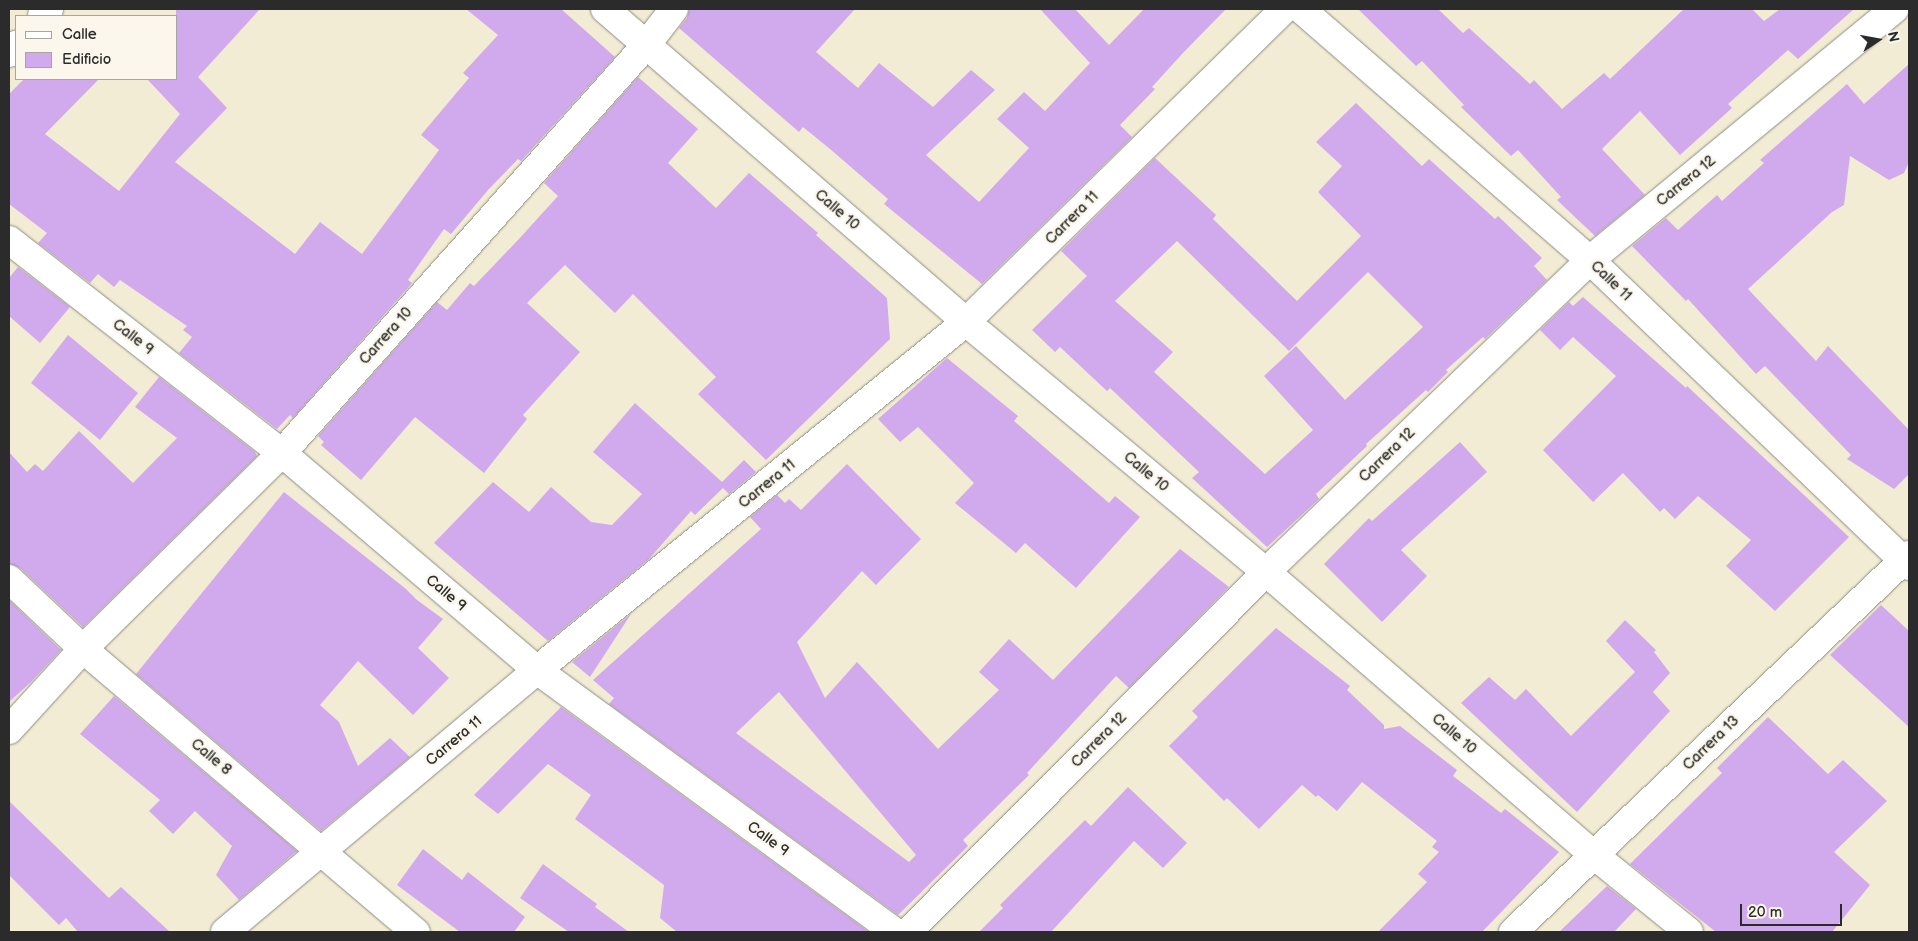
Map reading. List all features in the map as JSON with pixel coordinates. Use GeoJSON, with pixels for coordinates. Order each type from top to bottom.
{"type":"FeatureCollection","features":[{"type":"Feature","properties":{"kind":"street","name":"Calle 10"},"geometry":{"type":"LineString","coordinates":[[605,9],[966,322],[1266,572],[1594,855],[1689,932]]}},
{"type":"Feature","properties":{"kind":"street","name":"Carrera 10"},"geometry":{"type":"LineString","coordinates":[[9,730],[83,649],[282,453],[647,44],[674,9]]}},
{"type":"Feature","properties":{"kind":"street","name":"Carrera 11"},"geometry":{"type":"LineString","coordinates":[[225,932],[323,852],[538,670],[966,322],[1285,9]]}},
{"type":"Feature","properties":{"kind":"street","name":"Calle 11"},"geometry":{"type":"LineString","coordinates":[[1301,9],[1590,260],[1907,560]]}},
{"type":"Feature","properties":{"kind":"street","name":"Carrera 12"},"geometry":{"type":"LineString","coordinates":[[908,932],[1266,572],[1590,260],[1895,9]]}},
{"type":"Feature","properties":{"kind":"street","name":"Calle 9"},"geometry":{"type":"LineString","coordinates":[[9,240],[282,453],[538,670],[895,932]]}},
{"type":"Feature","properties":{"kind":"street","name":"Carrera 13"},"geometry":{"type":"LineString","coordinates":[[1514,932],[1907,560]]}},
{"type":"Feature","properties":{"kind":"street","name":"Calle 8"},"geometry":{"type":"LineString","coordinates":[[9,579],[83,649],[416,932]]}},
{"type":"Feature","properties":{"kind":"building"},"geometry":{"type":"Polygon","coordinates":[[[176,9],[260,9],[198,77],[227,108],[175,162],[295,254],[320,222],[362,254],[439,150],[421,135],[469,78],[463,73],[498,35],[466,9],[561,9],[615,57],[521,161],[518,159],[488,190],[451,234],[444,229],[408,280],[412,283],[293,418],[290,415],[277,429],[179,353],[192,337],[183,330],[187,326],[120,280],[114,287],[98,274],[90,283],[38,243],[47,233],[9,204],[9,94],[23,80],[98,80],[45,134],[119,191],[180,114],[148,80],[178,80],[178,15],[176,15],[176,9]]]}},
{"type":"Feature","properties":{"kind":"building"},"geometry":{"type":"Polygon","coordinates":[[[689,9],[855,9],[816,52],[858,88],[879,63],[933,107],[971,70],[995,90],[926,155],[979,202],[1029,148],[997,119],[1024,92],[1045,111],[1090,63],[1040,9],[1075,9],[1109,45],[1144,9],[1226,9],[1182,54],[1152,87],[1155,89],[1120,125],[1132,137],[982,284],[884,204],[888,199],[830,149],[803,127],[799,132],[679,28],[687,18],[689,9]]]}},
{"type":"Feature","properties":{"kind":"building"},"geometry":{"type":"Polygon","coordinates":[[[1358,9],[1438,9],[1463,33],[1469,28],[1530,84],[1534,80],[1562,109],[1604,73],[1610,79],[1684,9],[1752,9],[1764,21],[1780,9],[1854,9],[1798,59],[1788,50],[1728,104],[1732,108],[1680,155],[1640,111],[1602,149],[1645,195],[1595,236],[1557,200],[1561,197],[1518,150],[1511,156],[1461,107],[1464,105],[1422,61],[1416,66],[1358,9]]]}},
{"type":"Feature","properties":{"kind":"building"},"geometry":{"type":"Polygon","coordinates":[[[1909,64],[1909,162],[1904,173],[1889,180],[1850,156],[1844,205],[1832,212],[1748,289],[1816,361],[1828,346],[1909,430],[1909,474],[1894,489],[1847,459],[1851,455],[1765,366],[1756,374],[1688,299],[1686,301],[1632,246],[1666,218],[1678,230],[1717,195],[1722,201],[1764,163],[1760,160],[1847,84],[1864,104],[1909,64]]]}},
{"type":"Feature","properties":{"kind":"building"},"geometry":{"type":"Polygon","coordinates":[[[638,77],[698,129],[668,163],[716,208],[749,173],[818,233],[816,235],[887,298],[890,339],[766,460],[698,394],[716,377],[633,294],[615,313],[565,265],[527,303],[580,352],[523,415],[527,419],[484,473],[415,417],[361,480],[321,445],[324,442],[318,436],[437,302],[447,310],[470,283],[474,286],[558,196],[544,183],[638,77]]]}},
{"type":"Feature","properties":{"kind":"building"},"geometry":{"type":"Polygon","coordinates":[[[1356,103],[1422,166],[1429,159],[1495,219],[1498,216],[1542,258],[1534,266],[1547,280],[1485,339],[1483,337],[1446,370],[1448,372],[1428,392],[1426,390],[1366,444],[1367,446],[1316,494],[1319,499],[1267,547],[1192,478],[1199,472],[1110,388],[1107,391],[1060,347],[1055,352],[1032,330],[1087,276],[1061,251],[1155,158],[1216,215],[1213,219],[1297,301],[1361,236],[1318,192],[1342,166],[1316,142],[1356,103]],[[1177,241],[1115,301],[1173,352],[1154,372],[1265,474],[1313,430],[1264,376],[1296,346],[1345,400],[1423,327],[1368,272],[1289,351],[1177,241]]]}},
{"type":"Feature","properties":{"kind":"building"},"geometry":{"type":"Polygon","coordinates":[[[18,267],[70,307],[40,343],[9,316],[9,278],[18,267]]]}},
{"type":"Feature","properties":{"kind":"building"},"geometry":{"type":"Polygon","coordinates":[[[1583,297],[1686,388],[1687,386],[1849,537],[1775,611],[1726,566],[1751,540],[1698,496],[1675,519],[1664,508],[1660,512],[1623,473],[1593,502],[1543,450],[1616,376],[1573,337],[1560,350],[1540,330],[1569,302],[1573,306],[1583,297]]]}},
{"type":"Feature","properties":{"kind":"building"},"geometry":{"type":"Polygon","coordinates":[[[68,335],[138,393],[100,440],[31,383],[68,335]]]}},
{"type":"Feature","properties":{"kind":"building"},"geometry":{"type":"Polygon","coordinates":[[[947,358],[1018,416],[1014,421],[1109,503],[1115,496],[1140,517],[1076,588],[1025,543],[1016,553],[955,503],[974,483],[918,427],[900,442],[878,419],[947,358]]]}},
{"type":"Feature","properties":{"kind":"building"},"geometry":{"type":"Polygon","coordinates":[[[159,377],[255,452],[257,456],[83,627],[20,568],[9,564],[9,452],[27,472],[35,464],[43,471],[79,431],[133,483],[177,438],[135,407],[159,377]]]}},
{"type":"Feature","properties":{"kind":"building"},"geometry":{"type":"Polygon","coordinates":[[[635,403],[722,482],[744,460],[756,472],[729,494],[723,488],[695,515],[691,511],[649,559],[548,641],[434,543],[493,482],[529,512],[551,487],[591,522],[612,525],[642,494],[593,452],[635,403]]]}},
{"type":"Feature","properties":{"kind":"building"},"geometry":{"type":"Polygon","coordinates":[[[1460,442],[1487,472],[1401,550],[1427,576],[1382,622],[1324,564],[1369,518],[1372,521],[1460,442]]]}},
{"type":"Feature","properties":{"kind":"building"},"geometry":{"type":"Polygon","coordinates":[[[847,464],[921,539],[876,585],[862,571],[797,642],[825,698],[857,662],[938,749],[999,690],[979,672],[1009,639],[1053,680],[1180,549],[1229,587],[1129,688],[1116,676],[1027,773],[1029,775],[963,840],[968,846],[898,915],[609,704],[614,698],[593,680],[761,529],[750,517],[777,495],[785,503],[789,499],[801,510],[847,464]],[[779,692],[736,733],[909,862],[916,855],[779,692]]]}},
{"type":"Feature","properties":{"kind":"building"},"geometry":{"type":"Polygon","coordinates":[[[284,492],[443,619],[418,648],[449,678],[413,715],[358,661],[320,705],[339,722],[358,766],[390,738],[410,757],[321,831],[136,674],[284,492]]]}},
{"type":"Feature","properties":{"kind":"building"},"geometry":{"type":"Polygon","coordinates":[[[9,600],[61,650],[9,702],[9,600]]]}},
{"type":"Feature","properties":{"kind":"building"},"geometry":{"type":"Polygon","coordinates":[[[1881,605],[1909,631],[1909,727],[1830,655],[1881,605]]]}},
{"type":"Feature","properties":{"kind":"building"},"geometry":{"type":"Polygon","coordinates":[[[631,614],[590,677],[572,662],[631,614]]]}},
{"type":"Feature","properties":{"kind":"building"},"geometry":{"type":"Polygon","coordinates":[[[1625,620],[1656,650],[1654,652],[1670,673],[1653,692],[1670,711],[1577,812],[1461,703],[1489,677],[1515,700],[1526,689],[1571,736],[1635,672],[1606,641],[1625,620]]]}},
{"type":"Feature","properties":{"kind":"building"},"geometry":{"type":"Polygon","coordinates":[[[1276,628],[1350,686],[1347,690],[1384,725],[1384,729],[1400,726],[1457,770],[1453,776],[1501,813],[1505,809],[1559,852],[1482,932],[1378,932],[1427,882],[1418,874],[1439,852],[1432,847],[1437,841],[1362,782],[1337,811],[1318,795],[1316,797],[1302,785],[1259,829],[1227,798],[1224,801],[1169,746],[1198,717],[1192,711],[1276,628]]]}},
{"type":"Feature","properties":{"kind":"building"},"geometry":{"type":"Polygon","coordinates":[[[114,696],[297,851],[239,900],[216,875],[232,846],[195,811],[173,834],[149,811],[160,800],[80,734],[114,696]]]}},
{"type":"Feature","properties":{"kind":"building"},"geometry":{"type":"Polygon","coordinates":[[[561,707],[869,932],[677,932],[660,918],[664,885],[575,819],[591,795],[548,764],[498,814],[474,795],[561,707]]]}},
{"type":"Feature","properties":{"kind":"building"},"geometry":{"type":"Polygon","coordinates":[[[1768,717],[1828,774],[1843,760],[1887,801],[1834,852],[1870,885],[1832,932],[1716,932],[1630,864],[1722,773],[1717,768],[1768,717]]]}},
{"type":"Feature","properties":{"kind":"building"},"geometry":{"type":"Polygon","coordinates":[[[1128,787],[1187,843],[1163,868],[1134,841],[1051,932],[979,932],[1003,908],[1000,905],[1085,820],[1091,826],[1128,787]]]}},
{"type":"Feature","properties":{"kind":"building"},"geometry":{"type":"Polygon","coordinates":[[[9,801],[109,898],[121,887],[170,932],[78,932],[66,918],[59,925],[9,875],[9,801]]]}},
{"type":"Feature","properties":{"kind":"building"},"geometry":{"type":"Polygon","coordinates":[[[423,849],[462,880],[468,872],[525,917],[514,932],[460,932],[397,885],[423,849]]]}},
{"type":"Feature","properties":{"kind":"building"},"geometry":{"type":"Polygon","coordinates":[[[543,864],[597,904],[595,907],[629,932],[569,932],[520,898],[543,864]]]}},
{"type":"Feature","properties":{"kind":"building"},"geometry":{"type":"Polygon","coordinates":[[[1607,886],[1636,909],[1614,932],[1559,932],[1607,886]]]}}]}
